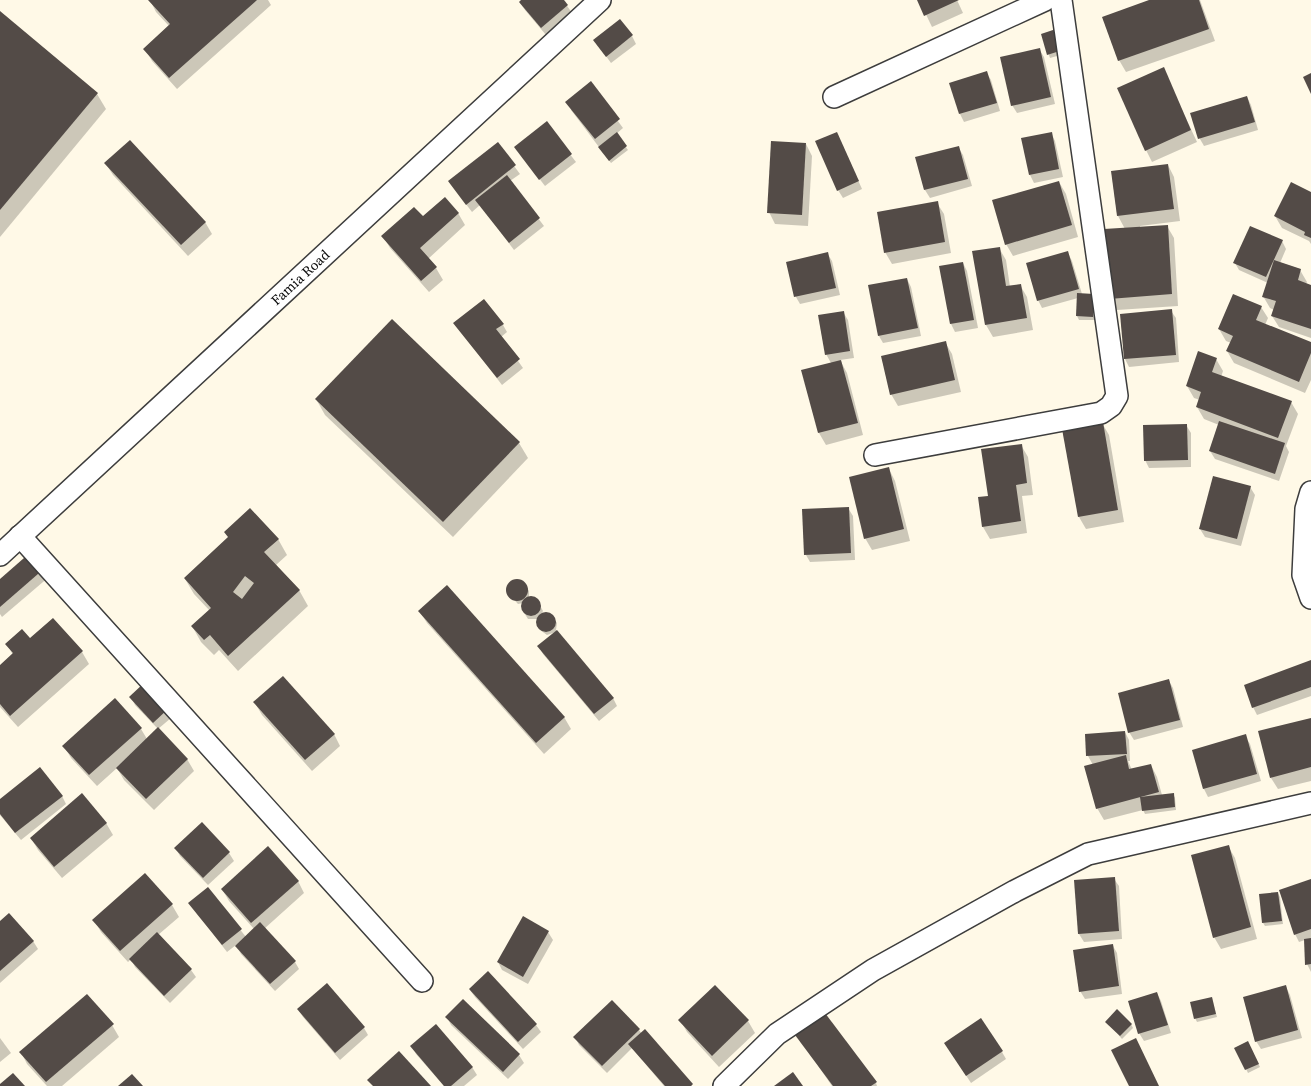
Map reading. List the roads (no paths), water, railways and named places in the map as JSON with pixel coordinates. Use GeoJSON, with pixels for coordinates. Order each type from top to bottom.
{"type":"FeatureCollection","features":[{"type":"Feature","properties":{"kind":"street","name":"Famia Road"},"geometry":{"type":"LineString","coordinates":[[0,555],[600,0]]}},
{"type":"Feature","properties":{"kind":"street"},"geometry":{"type":"LineString","coordinates":[[834,97],[1045,0]]}},
{"type":"Feature","properties":{"kind":"street"},"geometry":{"type":"LineString","coordinates":[[875,455],[1101,413],[1111,406],[1117,396],[1061,0]]}},
{"type":"Feature","properties":{"kind":"street"},"geometry":{"type":"LineString","coordinates":[[1311,492],[1306,509],[1303,575],[1311,598]]}},
{"type":"Feature","properties":{"kind":"street"},"geometry":{"type":"LineString","coordinates":[[20,536],[422,981]]}},
{"type":"Feature","properties":{"kind":"street"},"geometry":{"type":"LineString","coordinates":[[724,1086],[777,1034],[873,970],[1015,891],[1088,854],[1311,803]]}}]}
